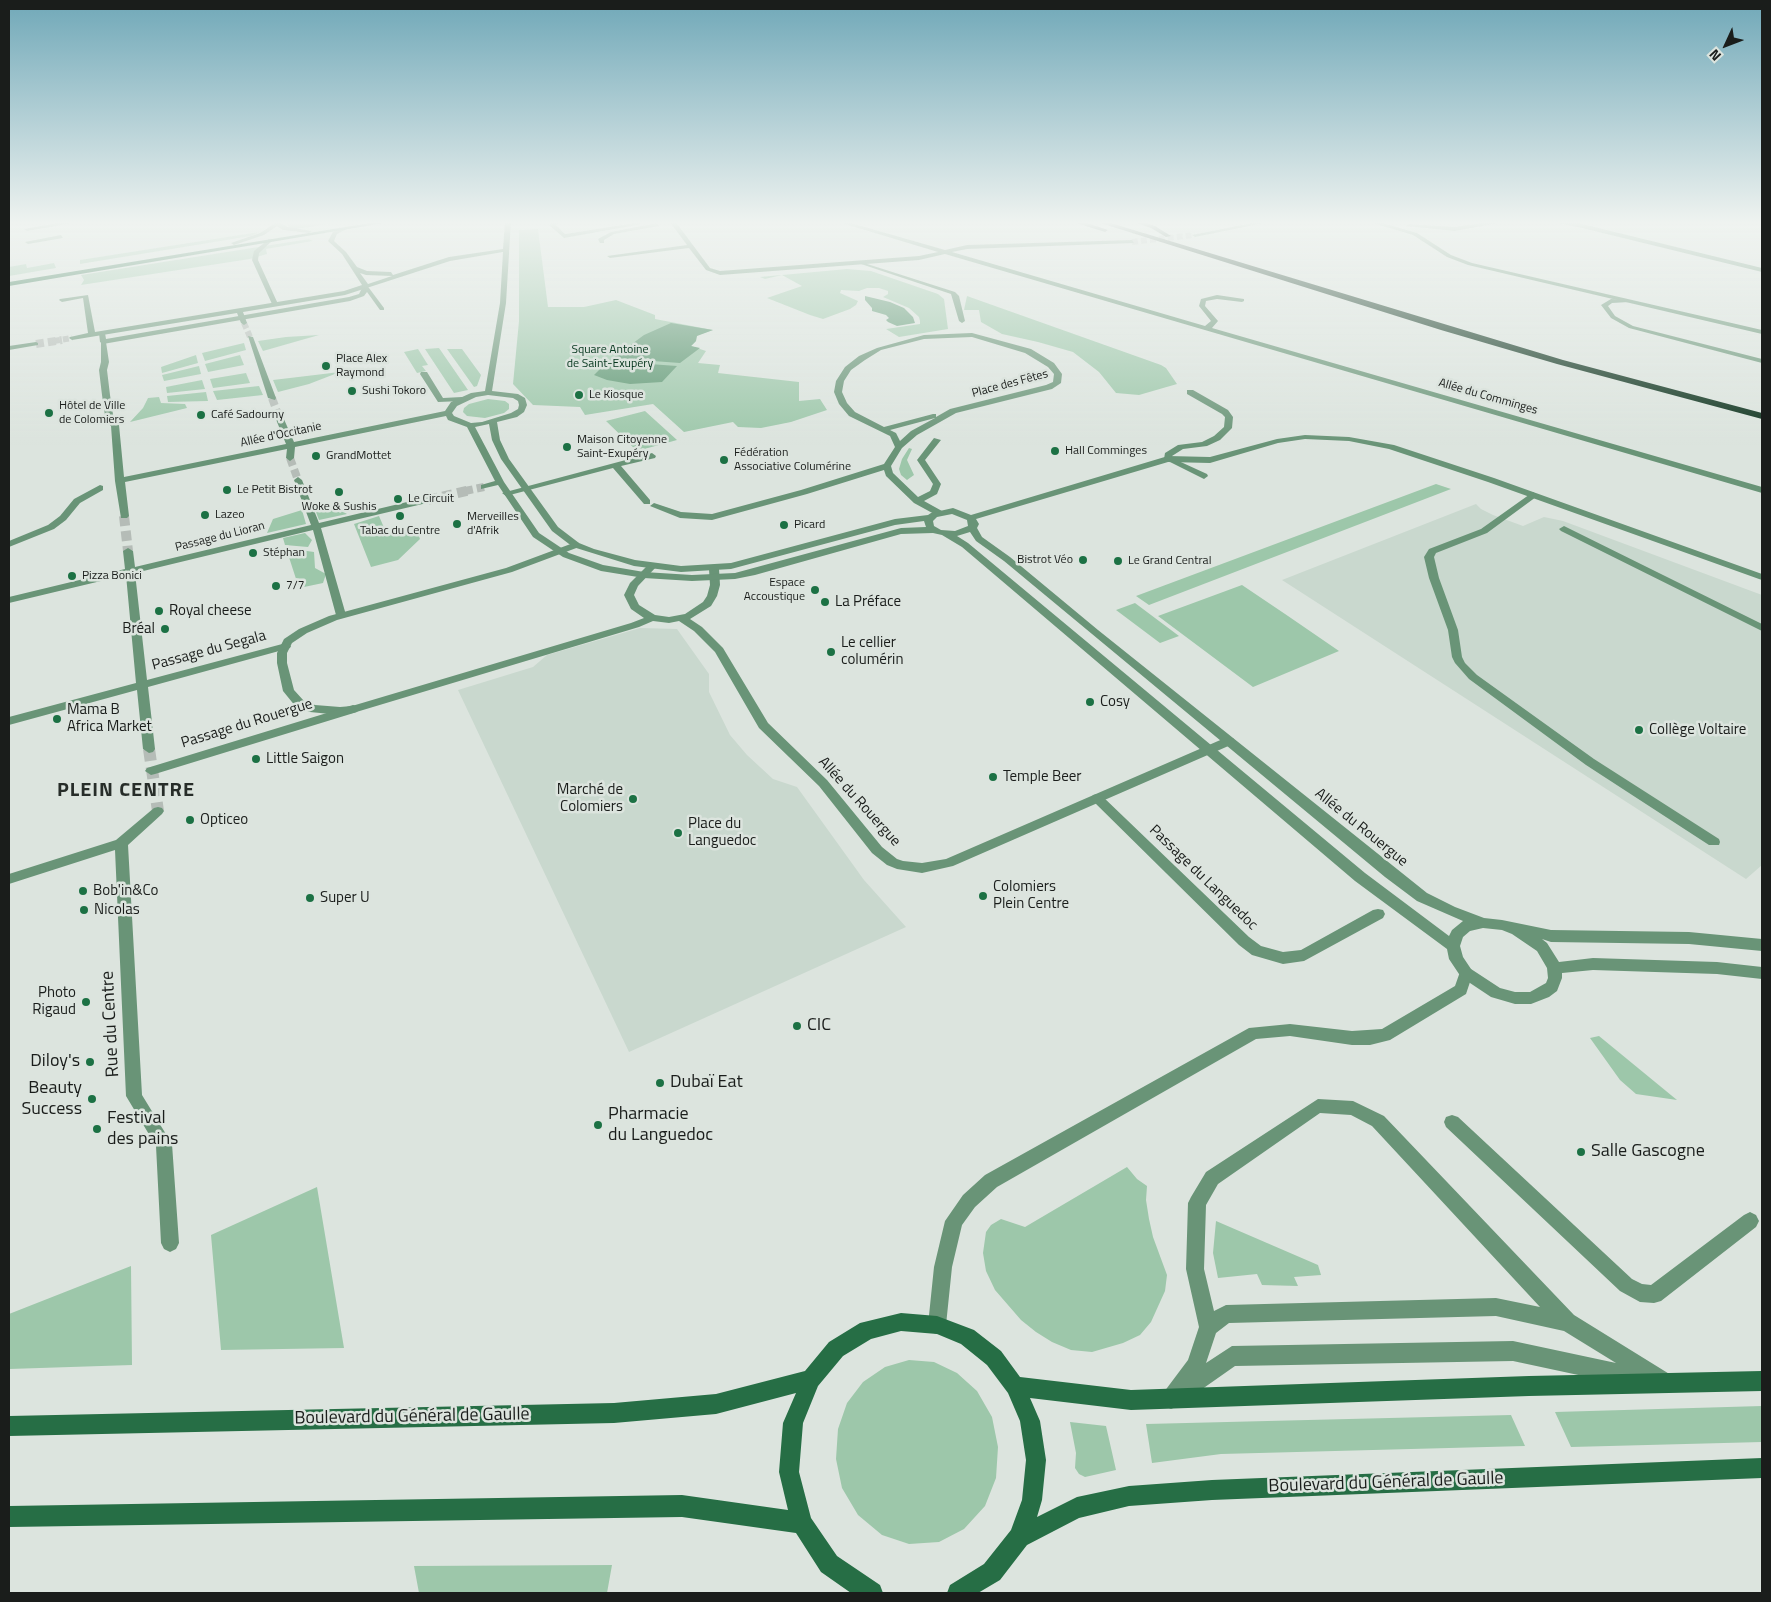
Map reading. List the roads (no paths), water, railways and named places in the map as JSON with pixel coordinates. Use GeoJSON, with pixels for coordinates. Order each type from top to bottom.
{"type":"FeatureCollection","features":[{"type":"Feature","properties":{"kind":"highway"},"geometry":{"type":"LineString","coordinates":[[1346,296],[1506,347],[1762,416]]}},
{"type":"Feature","properties":{"kind":"highway"},"geometry":{"type":"LineString","coordinates":[[1363,296],[1704,391]]}},
{"type":"Feature","properties":{"kind":"street"},"geometry":{"type":"LineString","coordinates":[[62,300],[86,296],[92,334]]}},
{"type":"Feature","properties":{"kind":"street"},"geometry":{"type":"LineString","coordinates":[[272,296],[276,304]]}},
{"type":"Feature","properties":{"kind":"street"},"geometry":{"type":"LineString","coordinates":[[72,338],[328,296]]}},
{"type":"Feature","properties":{"kind":"street"},"geometry":{"type":"LineString","coordinates":[[103,342],[243,320],[360,296]]}},
{"type":"Feature","properties":{"kind":"street"},"geometry":{"type":"LineString","coordinates":[[373,296],[382,309]]}},
{"type":"Feature","properties":{"kind":"street"},"geometry":{"type":"LineString","coordinates":[[488,393],[503,296]]}},
{"type":"Feature","properties":{"kind":"street"},"geometry":{"type":"LineString","coordinates":[[956,296],[962,322],[995,340]]}},
{"type":"Feature","properties":{"kind":"street","name":"Allée du Comminges"},"geometry":{"type":"LineString","coordinates":[[1093,296],[1762,490]]}},
{"type":"Feature","properties":{"kind":"street"},"geometry":{"type":"LineString","coordinates":[[1605,296],[1762,332]]}},
{"type":"Feature","properties":{"kind":"street"},"geometry":{"type":"LineString","coordinates":[[1207,328],[1215,321],[1202,306],[1203,300],[1217,297],[1242,300]]}},
{"type":"Feature","properties":{"kind":"street"},"geometry":{"type":"LineString","coordinates":[[1627,301],[1611,301],[1604,305],[1613,317],[1631,327],[1762,361]]}},
{"type":"Feature","properties":{"kind":"street"},"geometry":{"type":"LineString","coordinates":[[239,310],[243,320]]}},
{"type":"Feature","properties":{"kind":"street"},"geometry":{"type":"LineString","coordinates":[[945,335],[957,329],[962,322]]}},
{"type":"Feature","properties":{"kind":"street"},"geometry":{"type":"LineString","coordinates":[[102,333],[105,362],[103,370],[110,422],[114,425],[124,516]]}},
{"type":"Feature","properties":{"kind":"street","name":"Place des Fêtes"},"geometry":{"type":"LineString","coordinates":[[945,335],[972,335],[995,340],[1020,347],[1041,358],[1056,370],[1058,380],[1049,387],[953,412],[914,432],[899,447],[893,435],[858,419],[843,404],[838,392],[843,375],[855,363],[879,349],[913,339],[945,335]]}},
{"type":"Feature","properties":{"kind":"street"},"geometry":{"type":"LineString","coordinates":[[250,337],[272,398]]}},
{"type":"Feature","properties":{"kind":"street"},"geometry":{"type":"LineString","coordinates":[[9,348],[36,344]]}},
{"type":"Feature","properties":{"kind":"street"},"geometry":{"type":"LineString","coordinates":[[424,374],[441,400],[462,399],[488,393],[515,396],[522,400],[523,405],[521,410],[514,415],[493,422],[470,425],[451,418],[448,413],[454,404],[462,399]]}},
{"type":"Feature","properties":{"kind":"street"},"geometry":{"type":"LineString","coordinates":[[1168,459],[1168,455],[1181,447],[1210,442],[1224,434],[1228,428],[1229,417],[1226,412],[1190,392]]}},
{"type":"Feature","properties":{"kind":"street"},"geometry":{"type":"LineString","coordinates":[[882,430],[953,412]]}},
{"type":"Feature","properties":{"kind":"street","name":"Allée d'Occitanie"},"geometry":{"type":"LineString","coordinates":[[119,481],[448,413]]}},
{"type":"Feature","properties":{"kind":"street"},"geometry":{"type":"LineString","coordinates":[[280,417],[291,446],[290,458]]}},
{"type":"Feature","properties":{"kind":"street"},"geometry":{"type":"LineString","coordinates":[[493,422],[496,440],[504,459],[555,530],[576,545],[614,558],[652,566],[714,573],[752,573],[901,531],[933,530],[946,534],[964,544],[1360,877],[1453,946]]}},
{"type":"Feature","properties":{"kind":"street"},"geometry":{"type":"LineString","coordinates":[[470,425],[506,492],[536,535],[557,551],[576,560],[601,568],[644,575],[692,578],[895,522],[960,512],[972,523]]}},
{"type":"Feature","properties":{"kind":"street"},"geometry":{"type":"LineString","coordinates":[[946,534],[962,533],[972,523],[1168,459],[1210,460],[1277,441],[1305,438],[1349,439],[1391,447],[1491,480],[1762,578]]}},
{"type":"Feature","properties":{"kind":"street"},"geometry":{"type":"LineString","coordinates":[[917,501],[934,492],[937,484],[921,460],[937,440]]}},
{"type":"Feature","properties":{"kind":"street"},"geometry":{"type":"LineString","coordinates":[[616,466],[651,504],[680,515],[700,518],[719,516],[887,466],[899,447]]}},
{"type":"Feature","properties":{"kind":"street"},"geometry":{"type":"LineString","coordinates":[[506,492],[652,456]]}},
{"type":"Feature","properties":{"kind":"street"},"geometry":{"type":"LineString","coordinates":[[1168,459],[1204,476]]}},
{"type":"Feature","properties":{"kind":"street"},"geometry":{"type":"LineString","coordinates":[[887,466],[892,478],[934,515]]}},
{"type":"Feature","properties":{"kind":"street"},"geometry":{"type":"LineString","coordinates":[[298,480],[316,526],[342,615]]}},
{"type":"Feature","properties":{"kind":"street"},"geometry":{"type":"LineString","coordinates":[[484,486],[500,482]]}},
{"type":"Feature","properties":{"kind":"street"},"geometry":{"type":"LineString","coordinates":[[9,544],[51,527],[63,518],[77,501],[100,488]]}},
{"type":"Feature","properties":{"kind":"street"},"geometry":{"type":"LineString","coordinates":[[1533,495],[1484,530],[1432,551],[1429,557],[1434,578],[1453,630],[1460,663],[1473,677],[1590,762],[1714,842]]}},
{"type":"Feature","properties":{"kind":"street","name":"Passage du Lioran"},"geometry":{"type":"LineString","coordinates":[[9,600],[428,500]]}},
{"type":"Feature","properties":{"kind":"street"},"geometry":{"type":"LineString","coordinates":[[933,530],[928,524],[934,515]]}},
{"type":"Feature","properties":{"kind":"street","name":"Allée du Rouergue"},"geometry":{"type":"LineString","coordinates":[[972,523],[979,539],[1007,559],[1373,860],[1422,897],[1450,911],[1483,923]]}},
{"type":"Feature","properties":{"kind":"street"},"geometry":{"type":"LineString","coordinates":[[1564,528],[1762,628]]}},
{"type":"Feature","properties":{"kind":"street"},"geometry":{"type":"LineString","coordinates":[[576,545],[509,570],[342,615],[304,631],[288,642],[282,653],[282,663],[289,691],[300,704],[314,709],[340,711],[353,709],[635,625],[652,618]]}},
{"type":"Feature","properties":{"kind":"street"},"geometry":{"type":"LineString","coordinates":[[128,551],[149,748]]}},
{"type":"Feature","properties":{"kind":"street"},"geometry":{"type":"LineString","coordinates":[[652,566],[633,585],[629,595],[635,607],[652,618],[669,620],[695,613],[710,600],[715,585],[714,573]]}},
{"type":"Feature","properties":{"kind":"street","name":"Allée du Rouergue"},"geometry":{"type":"LineString","coordinates":[[682,618],[698,629],[719,650],[762,725],[823,783],[877,850],[892,862],[912,868],[933,867],[948,863],[1229,740]]}},
{"type":"Feature","properties":{"kind":"street","name":"Passage du Segala"},"geometry":{"type":"LineString","coordinates":[[9,721],[286,646]]}},
{"type":"Feature","properties":{"kind":"street","name":"Passage du Rouergue"},"geometry":{"type":"LineString","coordinates":[[152,771],[353,709]]}},
{"type":"Feature","properties":{"kind":"street","name":"Passage du Languedoc"},"geometry":{"type":"LineString","coordinates":[[1097,798],[1244,941],[1257,951],[1283,958],[1304,955],[1378,914]]}},
{"type":"Feature","properties":{"kind":"street"},"geometry":{"type":"LineString","coordinates":[[9,879],[121,843],[158,811]]}},
{"type":"Feature","properties":{"kind":"street","name":"Rue du Centre"},"geometry":{"type":"LineString","coordinates":[[121,843],[134,1096],[164,1144],[170,1243]]}},
{"type":"Feature","properties":{"kind":"street"},"geometry":{"type":"LineString","coordinates":[[1502,925],[1517,930],[1542,947],[1554,968],[1555,978],[1552,987],[1544,994],[1531,998],[1514,998],[1496,993],[1480,984],[1466,973],[1456,959],[1453,946],[1457,934],[1466,926],[1483,923],[1502,925],[1551,936],[1689,938],[1762,945]]}},
{"type":"Feature","properties":{"kind":"street"},"geometry":{"type":"LineString","coordinates":[[1554,968],[1593,964],[1717,968],[1762,973]]}},
{"type":"Feature","properties":{"kind":"street"},"geometry":{"type":"LineString","coordinates":[[937,1325],[943,1267],[954,1222],[969,1201],[991,1182],[1254,1034],[1290,1030],[1352,1038],[1370,1038],[1385,1034],[1461,990],[1466,973]]}},
{"type":"Feature","properties":{"kind":"street"},"geometry":{"type":"LineString","coordinates":[[1171,1399],[1196,1365],[1208,1327],[1196,1269],[1197,1203],[1212,1178],[1318,1106],[1353,1108],[1378,1120],[1567,1322],[1666,1383]]}},
{"type":"Feature","properties":{"kind":"street"},"geometry":{"type":"LineString","coordinates":[[1452,1122],[1626,1285],[1640,1294],[1654,1294],[1750,1221]]}},
{"type":"Feature","properties":{"kind":"street"},"geometry":{"type":"LineString","coordinates":[[1208,1327],[1226,1314],[1496,1307],[1567,1322]]}},
{"type":"Feature","properties":{"kind":"street"},"geometry":{"type":"LineString","coordinates":[[872,1593],[829,1564],[802,1523],[789,1472],[793,1423],[811,1378],[836,1350],[867,1330],[902,1322],[937,1325],[967,1337],[994,1358],[1015,1386],[1030,1421],[1036,1460],[1032,1500],[1019,1537],[992,1572],[958,1593]]}},
{"type":"Feature","properties":{"kind":"street"},"geometry":{"type":"LineString","coordinates":[[1171,1399],[1232,1356],[1513,1351],[1666,1383]]}},
{"type":"Feature","properties":{"kind":"street","name":"Boulevard du Général de Gaulle"},"geometry":{"type":"LineString","coordinates":[[9,1426],[614,1413],[716,1404],[811,1378]]}},
{"type":"Feature","properties":{"kind":"street"},"geometry":{"type":"LineString","coordinates":[[1015,1386],[1131,1400],[1529,1386],[1762,1381]]}},
{"type":"Feature","properties":{"kind":"street","name":"Boulevard du Général de Gaulle"},"geometry":{"type":"LineString","coordinates":[[1019,1537],[1077,1508],[1129,1496],[1212,1490],[1762,1468]]}},
{"type":"Feature","properties":{"kind":"street"},"geometry":{"type":"LineString","coordinates":[[9,1517],[682,1506],[802,1523]]}},
{"type":"Feature","properties":{"kind":"tunnel"},"geometry":{"type":"LineString","coordinates":[[244,323],[250,337]]}},
{"type":"Feature","properties":{"kind":"tunnel"},"geometry":{"type":"LineString","coordinates":[[54,341],[72,338]]}},
{"type":"Feature","properties":{"kind":"tunnel"},"geometry":{"type":"LineString","coordinates":[[36,344],[62,340]]}},
{"type":"Feature","properties":{"kind":"tunnel"},"geometry":{"type":"LineString","coordinates":[[272,398],[279,417]]}},
{"type":"Feature","properties":{"kind":"tunnel"},"geometry":{"type":"LineString","coordinates":[[290,458],[298,480]]}},
{"type":"Feature","properties":{"kind":"tunnel"},"geometry":{"type":"LineString","coordinates":[[465,491],[484,487]]}},
{"type":"Feature","properties":{"kind":"tunnel"},"geometry":{"type":"LineString","coordinates":[[428,500],[471,490]]}},
{"type":"Feature","properties":{"kind":"tunnel"},"geometry":{"type":"LineString","coordinates":[[124,516],[128,551]]}},
{"type":"Feature","properties":{"kind":"tunnel"},"geometry":{"type":"LineString","coordinates":[[149,749],[158,811]]}},
{"type":"Feature","properties":{"kind":"place","name":"Place Alex Raymond"},"geometry":{"type":"Point","coordinates":[326,366]}},
{"type":"Feature","properties":{"kind":"place","name":"Sushi Tokoro"},"geometry":{"type":"Point","coordinates":[352,391]}},
{"type":"Feature","properties":{"kind":"place","name":"Le Kiosque"},"geometry":{"type":"Point","coordinates":[579,395]}},
{"type":"Feature","properties":{"kind":"place","name":"Hôtel de Ville de Colomiers"},"geometry":{"type":"Point","coordinates":[49,413]}},
{"type":"Feature","properties":{"kind":"place","name":"Café Sadourny"},"geometry":{"type":"Point","coordinates":[201,415]}},
{"type":"Feature","properties":{"kind":"place","name":"Maison Citoyenne Saint-Exupéry"},"geometry":{"type":"Point","coordinates":[567,447]}},
{"type":"Feature","properties":{"kind":"place","name":"Hall Comminges"},"geometry":{"type":"Point","coordinates":[1055,451]}},
{"type":"Feature","properties":{"kind":"place","name":"GrandMottet"},"geometry":{"type":"Point","coordinates":[316,456]}},
{"type":"Feature","properties":{"kind":"place","name":"Fédération Associative Columérine"},"geometry":{"type":"Point","coordinates":[724,460]}},
{"type":"Feature","properties":{"kind":"place","name":"Le Petit Bistrot"},"geometry":{"type":"Point","coordinates":[227,490]}},
{"type":"Feature","properties":{"kind":"place","name":"Woke & Sushis"},"geometry":{"type":"Point","coordinates":[339,492]}},
{"type":"Feature","properties":{"kind":"place","name":"Le Circuit"},"geometry":{"type":"Point","coordinates":[398,499]}},
{"type":"Feature","properties":{"kind":"place","name":"Lazeo"},"geometry":{"type":"Point","coordinates":[205,515]}},
{"type":"Feature","properties":{"kind":"place","name":"Tabac du Centre"},"geometry":{"type":"Point","coordinates":[400,516]}},
{"type":"Feature","properties":{"kind":"place","name":"Merveilles d'Afrik"},"geometry":{"type":"Point","coordinates":[457,524]}},
{"type":"Feature","properties":{"kind":"place","name":"Picard"},"geometry":{"type":"Point","coordinates":[784,525]}},
{"type":"Feature","properties":{"kind":"place","name":"Stéphan"},"geometry":{"type":"Point","coordinates":[253,553]}},
{"type":"Feature","properties":{"kind":"place","name":"Bistrot Véo"},"geometry":{"type":"Point","coordinates":[1083,560]}},
{"type":"Feature","properties":{"kind":"place","name":"Le Grand Central"},"geometry":{"type":"Point","coordinates":[1118,561]}},
{"type":"Feature","properties":{"kind":"place","name":"Pizza Bonici"},"geometry":{"type":"Point","coordinates":[72,576]}},
{"type":"Feature","properties":{"kind":"place","name":"7/7"},"geometry":{"type":"Point","coordinates":[276,586]}},
{"type":"Feature","properties":{"kind":"place","name":"Espace Accoustique"},"geometry":{"type":"Point","coordinates":[815,590]}},
{"type":"Feature","properties":{"kind":"place","name":"La Préface"},"geometry":{"type":"Point","coordinates":[825,602]}},
{"type":"Feature","properties":{"kind":"place","name":"Royal cheese"},"geometry":{"type":"Point","coordinates":[159,611]}},
{"type":"Feature","properties":{"kind":"place","name":"Bréal"},"geometry":{"type":"Point","coordinates":[165,629]}},
{"type":"Feature","properties":{"kind":"place","name":"Le cellier columérin"},"geometry":{"type":"Point","coordinates":[831,652]}},
{"type":"Feature","properties":{"kind":"place","name":"Cosy"},"geometry":{"type":"Point","coordinates":[1090,702]}},
{"type":"Feature","properties":{"kind":"place","name":"Mama B Africa Market"},"geometry":{"type":"Point","coordinates":[57,719]}},
{"type":"Feature","properties":{"kind":"place","name":"Collège Voltaire"},"geometry":{"type":"Point","coordinates":[1639,730]}},
{"type":"Feature","properties":{"kind":"place","name":"Little Saigon"},"geometry":{"type":"Point","coordinates":[256,759]}},
{"type":"Feature","properties":{"kind":"place","name":"Temple Beer"},"geometry":{"type":"Point","coordinates":[993,777]}},
{"type":"Feature","properties":{"kind":"place","name":"Marché de Colomiers"},"geometry":{"type":"Point","coordinates":[633,799]}},
{"type":"Feature","properties":{"kind":"place","name":"Opticeo"},"geometry":{"type":"Point","coordinates":[190,820]}},
{"type":"Feature","properties":{"kind":"place","name":"Place du Languedoc"},"geometry":{"type":"Point","coordinates":[678,833]}},
{"type":"Feature","properties":{"kind":"place","name":"Bob'in&Co"},"geometry":{"type":"Point","coordinates":[83,891]}},
{"type":"Feature","properties":{"kind":"place","name":"Colomiers Plein Centre"},"geometry":{"type":"Point","coordinates":[983,896]}},
{"type":"Feature","properties":{"kind":"place","name":"Super U"},"geometry":{"type":"Point","coordinates":[310,898]}},
{"type":"Feature","properties":{"kind":"place","name":"Nicolas"},"geometry":{"type":"Point","coordinates":[84,910]}},
{"type":"Feature","properties":{"kind":"place","name":"Photo Rigaud"},"geometry":{"type":"Point","coordinates":[86,1002]}},
{"type":"Feature","properties":{"kind":"place","name":"CIC"},"geometry":{"type":"Point","coordinates":[797,1026]}},
{"type":"Feature","properties":{"kind":"place","name":"Diloy's"},"geometry":{"type":"Point","coordinates":[90,1062]}},
{"type":"Feature","properties":{"kind":"place","name":"Dubaï Eat"},"geometry":{"type":"Point","coordinates":[660,1083]}},
{"type":"Feature","properties":{"kind":"place","name":"Beauty Success"},"geometry":{"type":"Point","coordinates":[92,1099]}},
{"type":"Feature","properties":{"kind":"place","name":"Pharmacie du Languedoc"},"geometry":{"type":"Point","coordinates":[598,1125]}},
{"type":"Feature","properties":{"kind":"place","name":"Festival des pains"},"geometry":{"type":"Point","coordinates":[97,1129]}},
{"type":"Feature","properties":{"kind":"place","name":"Salle Gascogne"},"geometry":{"type":"Point","coordinates":[1581,1152]}},
{"type":"Feature","properties":{"kind":"district","name":"PLEIN CENTRE"},"geometry":{"type":"Point","coordinates":[126,791]}},
{"type":"Feature","properties":{"kind":"park label","name":"Square Antoine de Saint-Exupéry"},"geometry":{"type":"Point","coordinates":[610,357]}}]}
